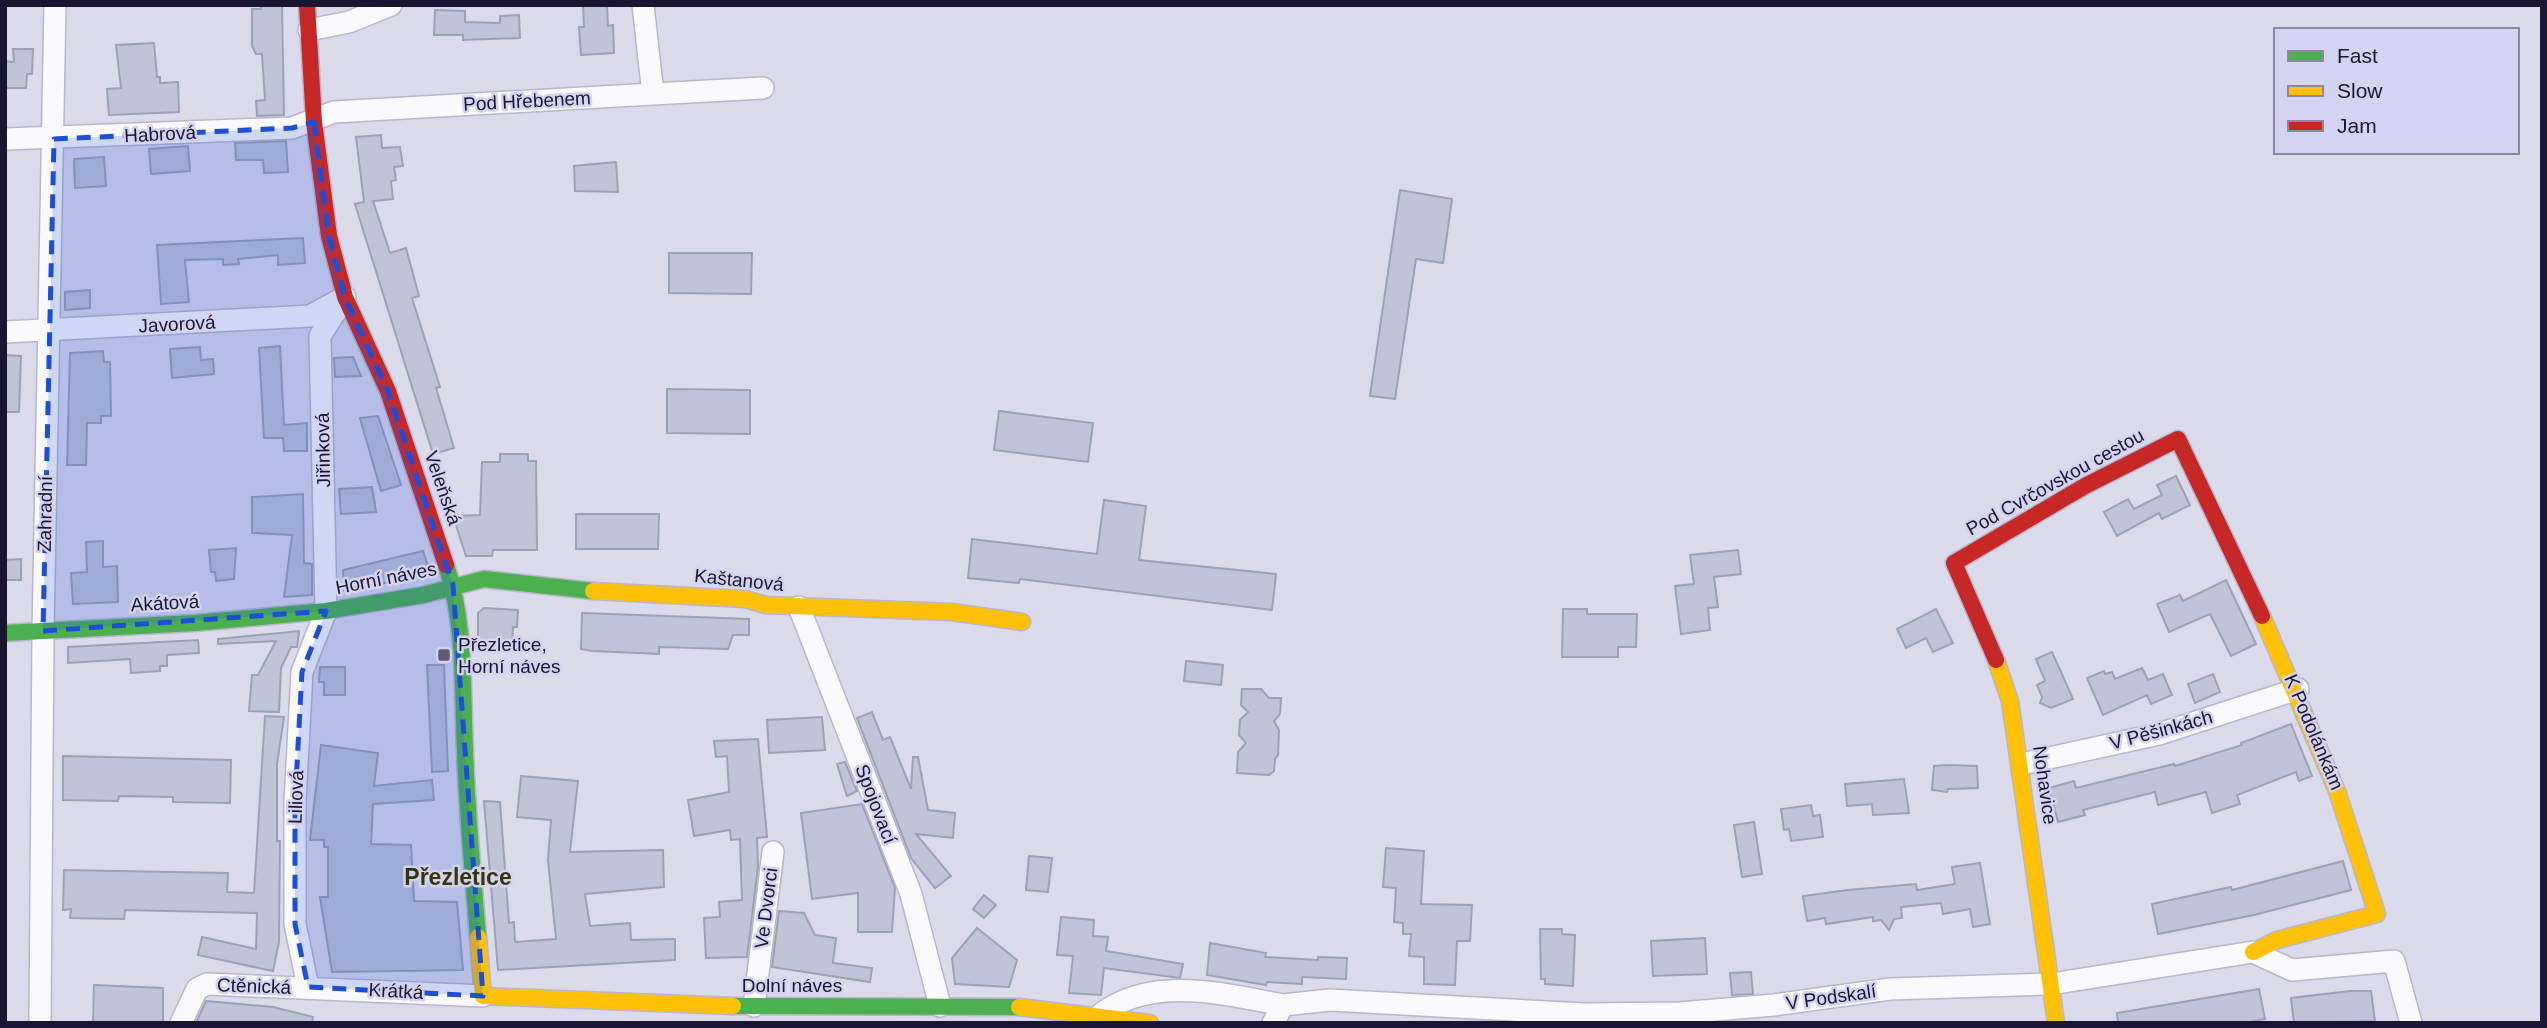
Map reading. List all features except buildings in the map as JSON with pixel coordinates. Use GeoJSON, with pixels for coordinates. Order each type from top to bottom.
{"type":"FeatureCollection","features":[{"type":"Feature","properties":{"kind":"street","name":"Zahradní"},"geometry":{"type":"LineString","coordinates":[[40,1023],[43,631],[55,5]]}},
{"type":"Feature","properties":{"kind":"street","name":"Veleňská"},"geometry":{"type":"LineString","coordinates":[[307,5],[314,122],[329,236],[345,297],[388,391],[453,585],[460,633],[467,809],[483,996]]}},
{"type":"Feature","properties":{"kind":"street"},"geometry":{"type":"LineString","coordinates":[[309,30],[349,22],[391,5]]}},
{"type":"Feature","properties":{"kind":"street"},"geometry":{"type":"LineString","coordinates":[[643,5],[653,94]]}},
{"type":"Feature","properties":{"kind":"street","name":"Pod Hřebenem"},"geometry":{"type":"LineString","coordinates":[[314,122],[334,112],[763,88]]}},
{"type":"Feature","properties":{"kind":"street","name":"Habrová"},"geometry":{"type":"LineString","coordinates":[[5,139],[292,128],[314,122]]}},
{"type":"Feature","properties":{"kind":"street","name":"Javorová"},"geometry":{"type":"LineString","coordinates":[[5,332],[48,332],[310,316],[345,297]]}},
{"type":"Feature","properties":{"kind":"street","name":"Jiřinková"},"geometry":{"type":"LineString","coordinates":[[326,611],[320,336],[345,297]]}},
{"type":"Feature","properties":{"kind":"street","name":"Pod Cvrčovskou cestou"},"geometry":{"type":"LineString","coordinates":[[1954,564],[2085,486],[2178,439]]}},
{"type":"Feature","properties":{"kind":"street","name":"K Podolánkám"},"geometry":{"type":"LineString","coordinates":[[2178,439],[2298,689],[2359,846],[2377,914],[2277,940],[2253,952]]}},
{"type":"Feature","properties":{"kind":"street","name":"Nohavice"},"geometry":{"type":"LineString","coordinates":[[1954,564],[1989,636],[2010,701],[2022,764],[2056,1023]]}},
{"type":"Feature","properties":{"kind":"street","name":"Kaštanová"},"geometry":{"type":"LineString","coordinates":[[453,585],[484,579],[523,581],[574,590],[745,599],[766,605],[799,607],[952,612],[1022,622]]}},
{"type":"Feature","properties":{"kind":"street","name":"Horní náves"},"geometry":{"type":"LineString","coordinates":[[326,611],[423,595],[453,585]]}},
{"type":"Feature","properties":{"kind":"street","name":"Spojovací"},"geometry":{"type":"LineString","coordinates":[[799,607],[911,894],[940,1006]]}},
{"type":"Feature","properties":{"kind":"street","name":"Akátová"},"geometry":{"type":"LineString","coordinates":[[5,633],[195,623],[326,611]]}},
{"type":"Feature","properties":{"kind":"street","name":"Liliová"},"geometry":{"type":"LineString","coordinates":[[308,988],[295,924],[295,802],[302,672],[326,611]]}},
{"type":"Feature","properties":{"kind":"street","name":"V Pěšinkách"},"geometry":{"type":"LineString","coordinates":[[2022,764],[2159,734],[2298,689]]}},
{"type":"Feature","properties":{"kind":"street","name":"Ve Dvorci"},"geometry":{"type":"LineString","coordinates":[[754,1006],[773,852]]}},
{"type":"Feature","properties":{"kind":"street"},"geometry":{"type":"LineString","coordinates":[[2253,952],[2292,970],[2393,961],[2411,1023]]}},
{"type":"Feature","properties":{"kind":"street","name":"V Podskalí"},"geometry":{"type":"LineString","coordinates":[[1101,1014],[1120,1000],[1187,989],[1278,1014],[1330,1000],[1584,1014],[1680,1013],[1774,1005],[1890,989],[2051,984],[2253,952]]}},
{"type":"Feature","properties":{"kind":"street","name":"Ctěnická"},"geometry":{"type":"LineString","coordinates":[[181,1023],[197,989],[207,984],[308,988]]}},
{"type":"Feature","properties":{"kind":"street","name":"Krátká"},"geometry":{"type":"LineString","coordinates":[[308,988],[483,996]]}},
{"type":"Feature","properties":{"kind":"street","name":"Dolní náves"},"geometry":{"type":"LineString","coordinates":[[483,996],[712,1014],[754,1006],[1033,1007],[1101,1014],[1150,1023]]}},
{"type":"Feature","properties":{"kind":"highlighted area"},"geometry":{"type":"Polygon","coordinates":[[[314,122],[329,236],[345,297],[388,391],[453,585],[483,996],[308,987],[295,924],[295,802],[302,672],[326,611],[43,631],[54,139],[292,128],[314,122]]]}},
{"type":"Feature","properties":{"kind":"traffic: fast"},"geometry":{"type":"LineString","coordinates":[[446,565],[460,633],[467,797],[478,937]]}},
{"type":"Feature","properties":{"kind":"traffic: fast"},"geometry":{"type":"LineString","coordinates":[[5,633],[195,623],[326,611],[423,595],[484,579],[593,591]]}},
{"type":"Feature","properties":{"kind":"traffic: fast"},"geometry":{"type":"LineString","coordinates":[[733,1006],[1019,1007]]}},
{"type":"Feature","properties":{"kind":"traffic: slow"},"geometry":{"type":"LineString","coordinates":[[593,591],[745,599],[766,605],[952,612],[1022,622]]}},
{"type":"Feature","properties":{"kind":"traffic: slow"},"geometry":{"type":"LineString","coordinates":[[2253,952],[2277,940],[2377,914],[2337,791],[2262,616]]}},
{"type":"Feature","properties":{"kind":"traffic: slow"},"geometry":{"type":"LineString","coordinates":[[1996,660],[2010,701],[2056,1023]]}},
{"type":"Feature","properties":{"kind":"traffic: slow"},"geometry":{"type":"LineString","coordinates":[[478,937],[483,996],[733,1006]]}},
{"type":"Feature","properties":{"kind":"traffic: slow"},"geometry":{"type":"LineString","coordinates":[[1019,1007],[1150,1023]]}},
{"type":"Feature","properties":{"kind":"traffic: jam"},"geometry":{"type":"LineString","coordinates":[[307,5],[314,122],[329,236],[345,297],[388,391],[446,565]]}},
{"type":"Feature","properties":{"kind":"traffic: jam"},"geometry":{"type":"LineString","coordinates":[[1996,660],[1954,563],[2085,486],[2178,439],[2262,616]]}},
{"type":"Feature","properties":{"kind":"place","name":"Přezletice, Horní náves"},"geometry":{"type":"Point","coordinates":[444,655]}},
{"type":"Feature","properties":{"kind":"district","name":"Přezletice"},"geometry":{"type":"Point","coordinates":[458,877]}}]}
